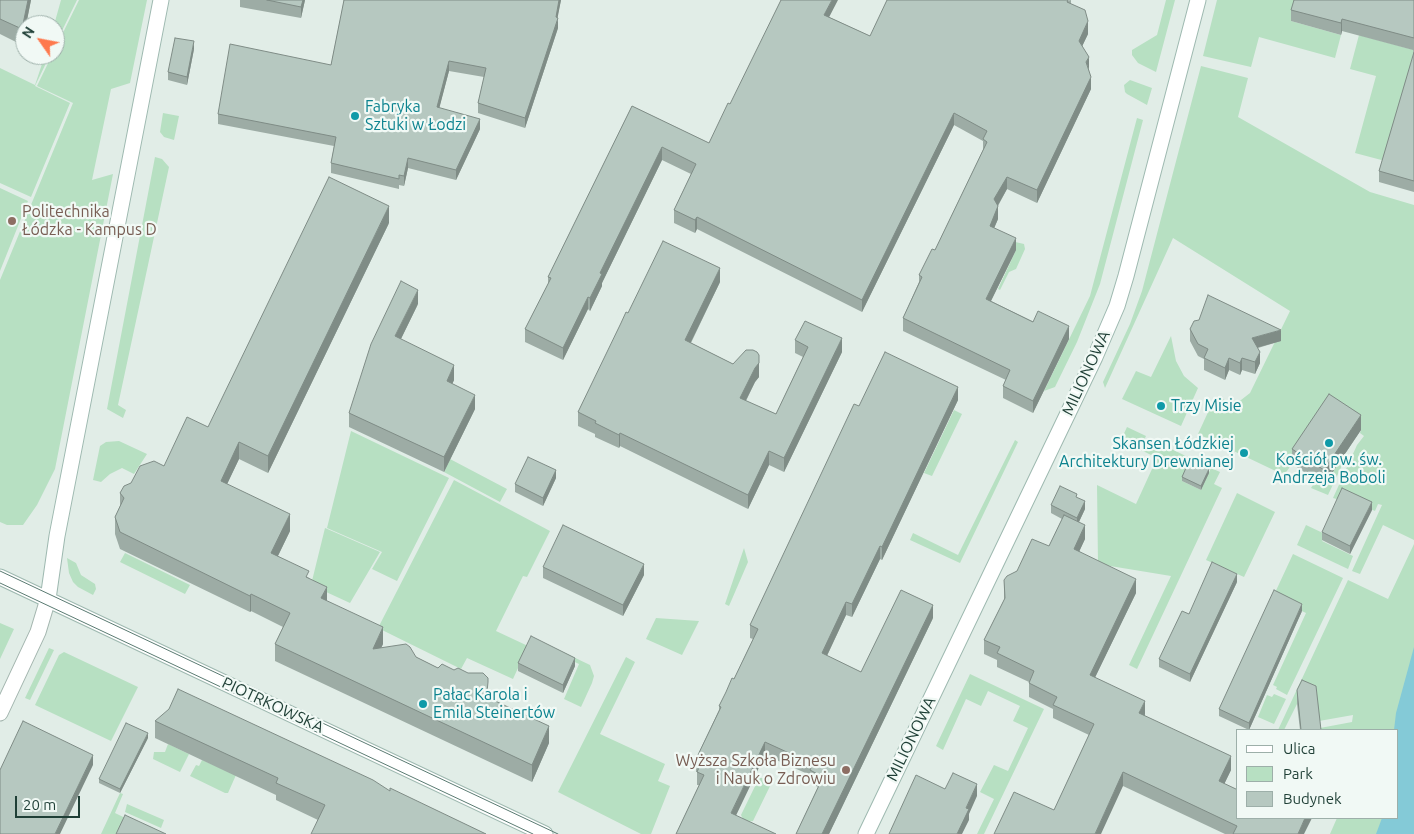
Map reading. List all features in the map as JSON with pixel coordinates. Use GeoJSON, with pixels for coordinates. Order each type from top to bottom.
{"type":"FeatureCollection","features":[{"type":"Feature","properties":{"kind":"street"},"geometry":{"type":"LineString","coordinates":[[0,713],[38,632],[48,599],[59,526],[161,0]]}},
{"type":"Feature","properties":{"kind":"street","name":"MILIONOWA"},"geometry":{"type":"LineString","coordinates":[[866,834],[1095,357],[1111,319],[1126,276],[1198,0]]}},
{"type":"Feature","properties":{"kind":"street","name":"PIOTRKOWSKA"},"geometry":{"type":"LineString","coordinates":[[0,577],[545,834]]}},
{"type":"Feature","properties":{"kind":"green space"},"geometry":{"type":"Polygon","coordinates":[[[61,0],[77,0],[65,25],[65,15],[57,15],[61,0]]]}},
{"type":"Feature","properties":{"kind":"green space"},"geometry":{"type":"Polygon","coordinates":[[[79,0],[147,0],[130,83],[111,89],[92,180],[113,174],[55,469],[37,505],[23,525],[7,525],[0,522],[0,280],[73,103],[37,86],[47,65],[65,65],[65,29],[79,0]]]}},
{"type":"Feature","properties":{"kind":"green space"},"geometry":{"type":"Polygon","coordinates":[[[1166,0],[1175,0],[1156,72],[1138,63],[1132,55],[1132,50],[1157,35],[1166,0]]]}},
{"type":"Feature","properties":{"kind":"green space"},"geometry":{"type":"Polygon","coordinates":[[[1217,0],[1297,0],[1291,21],[1341,35],[1335,58],[1259,37],[1251,67],[1203,56],[1217,0]]]}},
{"type":"Feature","properties":{"kind":"green space"},"geometry":{"type":"Polygon","coordinates":[[[1359,35],[1414,50],[1389,162],[1355,153],[1376,76],[1350,69],[1359,35]]]}},
{"type":"Feature","properties":{"kind":"green space"},"geometry":{"type":"Polygon","coordinates":[[[42,65],[45,65],[35,86],[70,103],[31,197],[0,183],[0,68],[35,85],[42,65]]]}},
{"type":"Feature","properties":{"kind":"green space"},"geometry":{"type":"Polygon","coordinates":[[[1201,66],[1248,78],[1238,117],[1370,192],[1414,205],[1414,540],[1383,525],[1360,574],[1352,571],[1382,505],[1378,504],[1375,511],[1342,496],[1340,500],[1333,498],[1357,445],[1364,436],[1360,433],[1361,430],[1292,464],[1284,475],[1198,434],[1215,397],[1228,401],[1241,400],[1250,393],[1290,311],[1173,238],[1105,388],[1103,382],[1130,324],[1142,291],[1201,66]]]}},
{"type":"Feature","properties":{"kind":"green space"},"geometry":{"type":"Polygon","coordinates":[[[1130,80],[1152,88],[1147,105],[1125,92],[1124,85],[1130,80]]]}},
{"type":"Feature","properties":{"kind":"green space"},"geometry":{"type":"Polygon","coordinates":[[[163,113],[179,116],[174,140],[164,137],[160,132],[163,113]]]}},
{"type":"Feature","properties":{"kind":"green space"},"geometry":{"type":"Polygon","coordinates":[[[1137,118],[1143,120],[1100,284],[1077,342],[1055,387],[1044,391],[1090,296],[1137,118]]]}},
{"type":"Feature","properties":{"kind":"green space"},"geometry":{"type":"Polygon","coordinates":[[[155,157],[162,159],[169,167],[118,405],[126,410],[123,418],[107,409],[155,157]]]}},
{"type":"Feature","properties":{"kind":"green space","name":"Politechnika Łódzka - Kampus D"},"geometry":{"type":"Polygon","coordinates":[[[0,188],[28,201],[0,271],[0,188]]]}},
{"type":"Feature","properties":{"kind":"green space"},"geometry":{"type":"Polygon","coordinates":[[[1011,241],[1024,244],[1025,249],[1016,269],[1009,272],[1000,290],[998,289],[1016,250],[1011,241]]]}},
{"type":"Feature","properties":{"kind":"green space"},"geometry":{"type":"Polygon","coordinates":[[[1171,336],[1176,361],[1184,376],[1198,388],[1181,426],[1122,399],[1136,371],[1151,377],[1171,336]]]}},
{"type":"Feature","properties":{"kind":"green space"},"geometry":{"type":"Polygon","coordinates":[[[954,410],[962,414],[932,476],[924,473],[954,410]]]}},
{"type":"Feature","properties":{"kind":"green space"},"geometry":{"type":"Polygon","coordinates":[[[1127,427],[1146,436],[1142,444],[1157,451],[1161,444],[1192,459],[1182,481],[1201,490],[1211,468],[1220,472],[1214,484],[1222,488],[1137,669],[1129,665],[1171,576],[1098,564],[1097,485],[1136,504],[1157,458],[1121,440],[1127,427]]]}},
{"type":"Feature","properties":{"kind":"green space"},"geometry":{"type":"Polygon","coordinates":[[[351,431],[449,478],[397,581],[372,569],[382,552],[327,528],[351,431]]]}},
{"type":"Feature","properties":{"kind":"green space"},"geometry":{"type":"Polygon","coordinates":[[[1015,440],[1018,442],[960,563],[910,540],[913,533],[958,555],[1015,440]]]}},
{"type":"Feature","properties":{"kind":"green space"},"geometry":{"type":"Polygon","coordinates":[[[119,441],[147,454],[134,474],[122,468],[110,474],[101,482],[93,480],[100,446],[106,442],[119,441]]]}},
{"type":"Feature","properties":{"kind":"green space"},"geometry":{"type":"Polygon","coordinates":[[[1345,454],[1347,455],[1328,495],[1311,488],[1316,480],[1324,485],[1345,454]]]}},
{"type":"Feature","properties":{"kind":"green space"},"geometry":{"type":"Polygon","coordinates":[[[450,459],[507,489],[500,502],[444,472],[450,459]]]}},
{"type":"Feature","properties":{"kind":"green space"},"geometry":{"type":"Polygon","coordinates":[[[454,480],[550,531],[527,577],[523,576],[496,631],[528,646],[513,679],[467,658],[461,669],[378,628],[454,480]]]}},
{"type":"Feature","properties":{"kind":"green space"},"geometry":{"type":"Polygon","coordinates":[[[1237,493],[1275,512],[1244,577],[1206,560],[1237,493]]]}},
{"type":"Feature","properties":{"kind":"green space"},"geometry":{"type":"Polygon","coordinates":[[[1306,525],[1325,534],[1322,541],[1353,556],[1348,569],[1297,545],[1306,525]]]}},
{"type":"Feature","properties":{"kind":"green space"},"geometry":{"type":"Polygon","coordinates":[[[325,528],[380,552],[350,603],[311,585],[325,528]]]}},
{"type":"Feature","properties":{"kind":"green space"},"geometry":{"type":"Polygon","coordinates":[[[1414,544],[1414,834],[1330,834],[1337,819],[1399,819],[1399,729],[1320,729],[1352,722],[1353,715],[1319,721],[1302,694],[1284,729],[1278,729],[1348,580],[1388,599],[1414,544]]]}},
{"type":"Feature","properties":{"kind":"green space"},"geometry":{"type":"Polygon","coordinates":[[[744,548],[748,562],[729,606],[725,604],[744,548]]]}},
{"type":"Feature","properties":{"kind":"green space"},"geometry":{"type":"Polygon","coordinates":[[[125,553],[190,585],[185,594],[120,562],[125,553]]]}},
{"type":"Feature","properties":{"kind":"green space"},"geometry":{"type":"Polygon","coordinates":[[[1293,554],[1343,578],[1287,695],[1276,689],[1277,687],[1273,685],[1306,613],[1273,597],[1293,554]]]}},
{"type":"Feature","properties":{"kind":"green space"},"geometry":{"type":"Polygon","coordinates":[[[67,558],[76,563],[81,575],[95,584],[96,589],[93,595],[73,582],[69,573],[67,558]]]}},
{"type":"Feature","properties":{"kind":"green space"},"geometry":{"type":"Polygon","coordinates":[[[656,618],[699,621],[682,655],[646,639],[656,618]]]}},
{"type":"Feature","properties":{"kind":"green space"},"geometry":{"type":"Polygon","coordinates":[[[0,623],[14,629],[0,659],[0,623]]]}},
{"type":"Feature","properties":{"kind":"green space"},"geometry":{"type":"Polygon","coordinates":[[[532,642],[542,642],[590,665],[594,676],[581,707],[564,699],[579,664],[532,642]]]}},
{"type":"Feature","properties":{"kind":"green space"},"geometry":{"type":"Polygon","coordinates":[[[49,648],[54,650],[30,700],[25,698],[49,648]]]}},
{"type":"Feature","properties":{"kind":"green space"},"geometry":{"type":"Polygon","coordinates":[[[64,652],[138,687],[111,741],[35,705],[59,655],[64,652]]]}},
{"type":"Feature","properties":{"kind":"green space"},"geometry":{"type":"Polygon","coordinates":[[[626,657],[635,662],[600,734],[665,764],[658,781],[670,786],[651,834],[641,834],[558,792],[626,657]]]}},
{"type":"Feature","properties":{"kind":"green space"},"geometry":{"type":"Polygon","coordinates":[[[970,674],[1044,709],[984,834],[977,834],[994,799],[980,792],[994,765],[1008,771],[1028,728],[1013,721],[1020,706],[988,691],[981,706],[966,699],[943,750],[936,746],[970,674]]]}},
{"type":"Feature","properties":{"kind":"green space"},"geometry":{"type":"Polygon","coordinates":[[[1274,694],[1286,699],[1274,724],[1258,717],[1267,695],[1272,697],[1274,694]]]}},
{"type":"Feature","properties":{"kind":"green space"},"geometry":{"type":"Polygon","coordinates":[[[168,744],[189,754],[180,772],[153,759],[154,752],[165,752],[168,744]]]}},
{"type":"Feature","properties":{"kind":"green space"},"geometry":{"type":"Polygon","coordinates":[[[202,760],[236,775],[228,793],[190,776],[196,765],[199,766],[202,760]]]}},
{"type":"Feature","properties":{"kind":"green space"},"geometry":{"type":"Polygon","coordinates":[[[759,778],[772,782],[753,821],[747,822],[741,815],[759,778]]]}},
{"type":"Feature","properties":{"kind":"green space"},"geometry":{"type":"Polygon","coordinates":[[[120,793],[123,794],[115,813],[158,834],[101,834],[120,793]]]}},
{"type":"Feature","properties":{"kind":"green space"},"geometry":{"type":"Polygon","coordinates":[[[127,804],[164,820],[161,828],[125,812],[127,804]]]}},
{"type":"Feature","properties":{"kind":"water"},"geometry":{"type":"Polygon","coordinates":[[[1414,647],[1414,834],[1376,834],[1382,819],[1399,819],[1399,729],[1394,729],[1396,713],[1414,647]]]}},
{"type":"Feature","properties":{"kind":"building"},"geometry":{"type":"Polygon","coordinates":[[[0,0],[28,0],[25,15],[15,15],[15,26],[0,19],[0,0]]]}},
{"type":"Feature","properties":{"kind":"building"},"geometry":{"type":"Polygon","coordinates":[[[267,0],[303,0],[301,7],[267,0]]]}},
{"type":"Feature","properties":{"kind":"building"},"geometry":{"type":"Polygon","coordinates":[[[344,0],[559,0],[556,17],[558,18],[525,118],[478,103],[486,68],[449,61],[437,107],[480,119],[456,170],[408,158],[404,176],[399,175],[399,179],[331,163],[336,137],[218,114],[230,44],[331,65],[344,0]]]}},
{"type":"Feature","properties":{"kind":"building"},"geometry":{"type":"Polygon","coordinates":[[[781,0],[832,0],[824,15],[870,36],[887,0],[1068,0],[1067,2],[1085,10],[1088,21],[1079,41],[1089,57],[1086,62],[1091,77],[1037,190],[1007,177],[994,199],[998,206],[990,226],[1016,238],[986,299],[1033,322],[1038,311],[1069,326],[1033,401],[1003,386],[1010,370],[903,318],[922,277],[919,275],[932,249],[935,250],[987,142],[983,139],[987,131],[954,113],[862,300],[697,217],[695,220],[674,210],[696,164],[662,147],[600,273],[602,274],[590,298],[588,297],[563,348],[525,329],[551,278],[548,277],[632,106],[709,143],[781,0]]]}},
{"type":"Feature","properties":{"kind":"building"},"geometry":{"type":"Polygon","coordinates":[[[1294,0],[1414,0],[1414,38],[1342,19],[1341,23],[1291,10],[1294,0]]]}},
{"type":"Feature","properties":{"kind":"building"},"geometry":{"type":"Polygon","coordinates":[[[175,38],[194,41],[187,77],[168,72],[175,38]]]}},
{"type":"Feature","properties":{"kind":"building"},"geometry":{"type":"Polygon","coordinates":[[[1414,52],[1414,181],[1379,171],[1414,52]]]}},
{"type":"Feature","properties":{"kind":"building"},"geometry":{"type":"Polygon","coordinates":[[[329,177],[389,206],[268,456],[239,442],[221,481],[290,514],[271,553],[309,571],[306,577],[327,587],[321,598],[383,627],[373,649],[406,644],[416,657],[438,668],[442,664],[454,670],[458,668],[468,673],[483,673],[488,678],[487,692],[495,696],[493,700],[549,726],[532,765],[275,644],[290,613],[251,594],[250,596],[120,532],[115,517],[124,498],[120,493],[124,486],[131,483],[140,466],[154,461],[164,466],[187,417],[208,427],[329,177]]]}},
{"type":"Feature","properties":{"kind":"building"},"geometry":{"type":"Polygon","coordinates":[[[663,241],[720,268],[685,340],[733,364],[746,350],[757,352],[759,363],[740,398],[776,414],[808,347],[795,340],[805,321],[842,338],[784,458],[769,451],[748,495],[620,433],[619,435],[578,412],[626,312],[628,313],[663,241]]]}},
{"type":"Feature","properties":{"kind":"building"},"geometry":{"type":"Polygon","coordinates":[[[401,281],[418,290],[395,336],[454,365],[447,381],[475,395],[444,457],[349,413],[371,344],[401,281]]]}},
{"type":"Feature","properties":{"kind":"building"},"geometry":{"type":"Polygon","coordinates":[[[1208,295],[1281,330],[1252,338],[1260,352],[1255,362],[1242,358],[1240,363],[1229,358],[1225,368],[1204,358],[1208,349],[1198,344],[1190,329],[1194,321],[1199,320],[1208,295]]]}},
{"type":"Feature","properties":{"kind":"building"},"geometry":{"type":"Polygon","coordinates":[[[885,352],[958,387],[882,547],[880,546],[852,604],[846,602],[822,653],[861,672],[901,590],[933,605],[822,834],[796,834],[823,777],[810,770],[813,764],[765,742],[731,813],[776,834],[676,834],[704,775],[697,772],[702,761],[696,759],[721,707],[719,706],[732,678],[734,679],[758,629],[750,625],[854,404],[859,406],[885,352]]]}},
{"type":"Feature","properties":{"kind":"building","name":"Kościół pw. św. Andrzeja Boboli"},"geometry":{"type":"Polygon","coordinates":[[[1329,394],[1361,415],[1324,470],[1292,449],[1329,394]]]}},
{"type":"Feature","properties":{"kind":"building"},"geometry":{"type":"Polygon","coordinates":[[[528,457],[556,470],[543,498],[515,484],[528,457]]]}},
{"type":"Feature","properties":{"kind":"building"},"geometry":{"type":"Polygon","coordinates":[[[1189,461],[1209,469],[1201,486],[1182,477],[1189,461]]]}},
{"type":"Feature","properties":{"kind":"building"},"geometry":{"type":"Polygon","coordinates":[[[1060,486],[1077,494],[1076,497],[1085,501],[1077,518],[1051,505],[1060,486]]]}},
{"type":"Feature","properties":{"kind":"building"},"geometry":{"type":"Polygon","coordinates":[[[1342,488],[1372,502],[1350,546],[1322,532],[1342,488]]]}},
{"type":"Feature","properties":{"kind":"building"},"geometry":{"type":"Polygon","coordinates":[[[1064,515],[1085,525],[1074,549],[1136,579],[1090,675],[1145,701],[1139,713],[1231,756],[1219,781],[1236,789],[1236,819],[1305,819],[1298,834],[1233,834],[1237,826],[1123,772],[1095,834],[994,834],[1014,792],[1054,810],[1094,724],[1053,705],[1057,697],[1029,683],[1034,671],[997,653],[1000,647],[984,640],[1005,598],[1004,580],[1007,576],[1017,571],[1032,539],[1049,546],[1064,515]]]}},
{"type":"Feature","properties":{"kind":"building"},"geometry":{"type":"Polygon","coordinates":[[[563,525],[644,564],[623,605],[543,567],[563,525]]]}},
{"type":"Feature","properties":{"kind":"building"},"geometry":{"type":"Polygon","coordinates":[[[1212,562],[1237,574],[1190,674],[1159,659],[1182,611],[1189,614],[1212,562]]]}},
{"type":"Feature","properties":{"kind":"building"},"geometry":{"type":"Polygon","coordinates":[[[1274,590],[1302,604],[1249,723],[1219,709],[1274,590]]]}},
{"type":"Feature","properties":{"kind":"building"},"geometry":{"type":"Polygon","coordinates":[[[531,636],[575,658],[563,685],[518,663],[531,636]]]}},
{"type":"Feature","properties":{"kind":"building"},"geometry":{"type":"Polygon","coordinates":[[[1302,680],[1316,686],[1321,729],[1301,729],[1297,690],[1302,680]]]}},
{"type":"Feature","properties":{"kind":"building"},"geometry":{"type":"Polygon","coordinates":[[[178,689],[373,780],[390,791],[390,788],[486,834],[311,834],[325,805],[276,783],[278,778],[155,721],[169,709],[178,689]]]}},
{"type":"Feature","properties":{"kind":"building"},"geometry":{"type":"Polygon","coordinates":[[[23,721],[93,755],[55,834],[0,834],[0,770],[23,721]]]}},
{"type":"Feature","properties":{"kind":"building"},"geometry":{"type":"Polygon","coordinates":[[[126,723],[148,733],[120,789],[99,779],[126,723]]]}},
{"type":"Feature","properties":{"kind":"building"},"geometry":{"type":"Polygon","coordinates":[[[953,773],[977,784],[966,808],[969,809],[957,834],[889,834],[916,775],[945,789],[953,773]]]}},
{"type":"Feature","properties":{"kind":"building"},"geometry":{"type":"Polygon","coordinates":[[[125,815],[166,834],[116,834],[125,815]]]}},
{"type":"Feature","properties":{"kind":"tram line"},"geometry":{"type":"LineString","coordinates":[[0,571],[558,834]]}},
{"type":"Feature","properties":{"kind":"tram line"},"geometry":{"type":"LineString","coordinates":[[0,583],[533,834]]}},
{"type":"Feature","properties":{"kind":"place","name":"Fabryka Sztuki w Łodzi"},"geometry":{"type":"Point","coordinates":[355,116]}},
{"type":"Feature","properties":{"kind":"place","name":"Politechnika Łódzka - Kampus D"},"geometry":{"type":"Point","coordinates":[12,221]}},
{"type":"Feature","properties":{"kind":"place","name":"Trzy Misie"},"geometry":{"type":"Point","coordinates":[1161,406]}},
{"type":"Feature","properties":{"kind":"place","name":"Kościół pw. św. Andrzeja Boboli"},"geometry":{"type":"Point","coordinates":[1329,443]}},
{"type":"Feature","properties":{"kind":"place","name":"Skansen Łódzkiej Architektury Drewnianej"},"geometry":{"type":"Point","coordinates":[1244,453]}},
{"type":"Feature","properties":{"kind":"place","name":"Pałac Karola i Emila Steinertów"},"geometry":{"type":"Point","coordinates":[423,704]}},
{"type":"Feature","properties":{"kind":"place","name":"Wyższa Szkoła Biznesu i Nauk o Zdrowiu"},"geometry":{"type":"Point","coordinates":[846,770]}}]}
